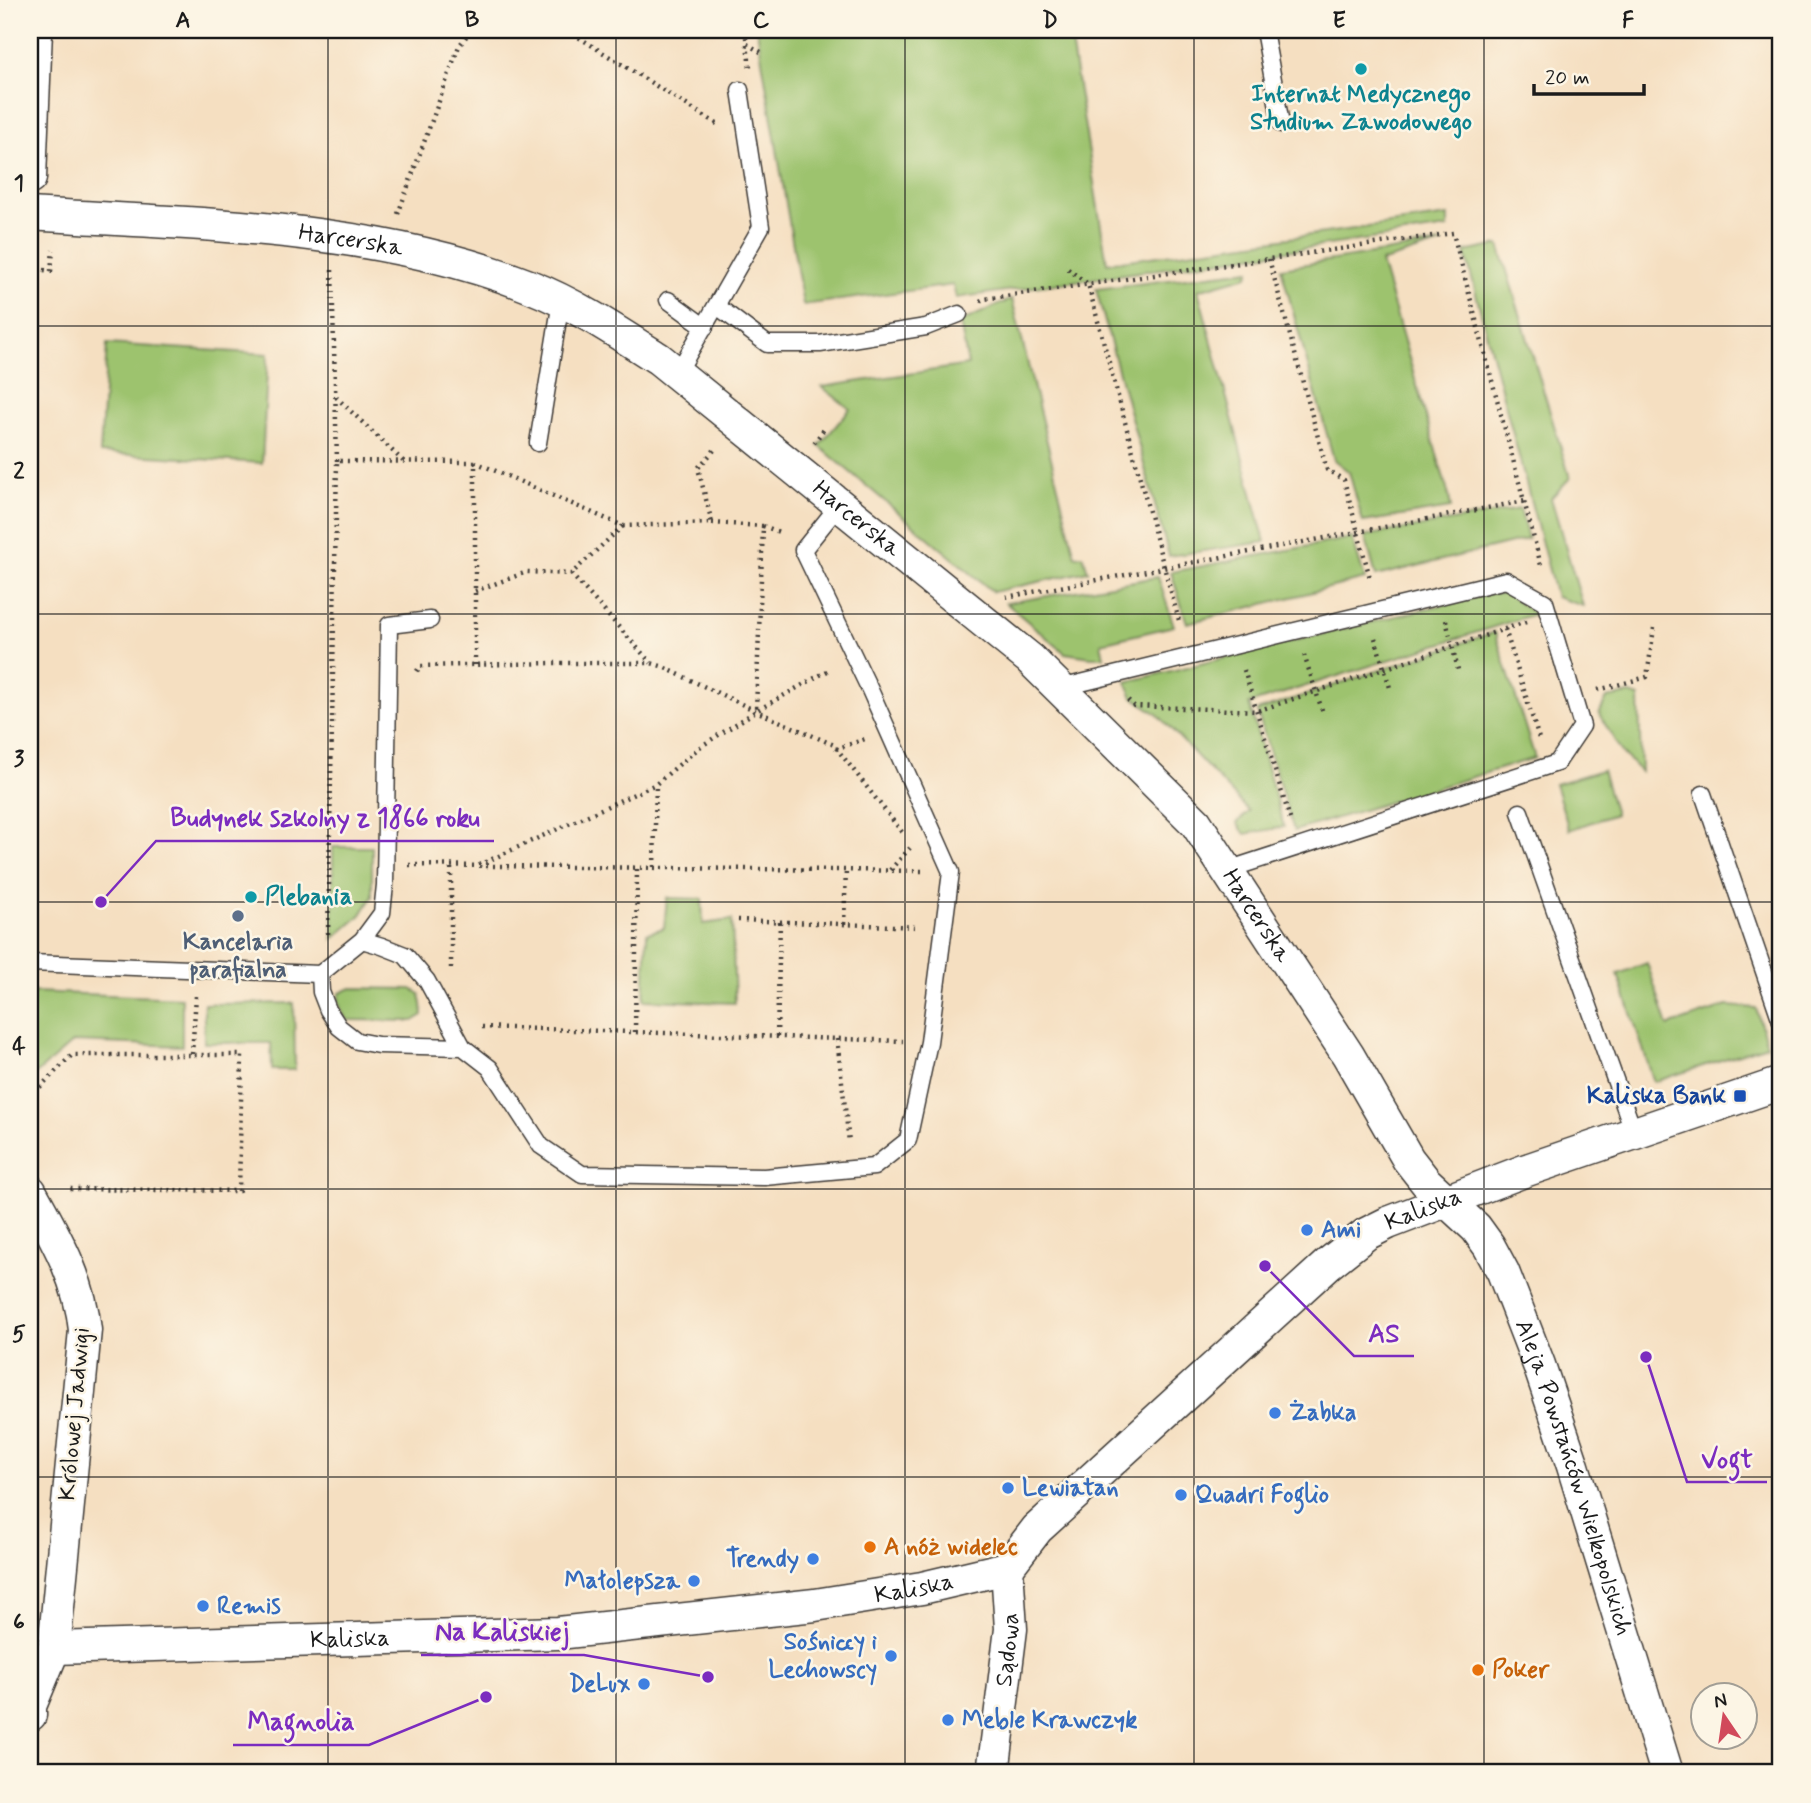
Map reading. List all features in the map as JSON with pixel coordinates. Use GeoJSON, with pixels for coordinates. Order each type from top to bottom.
{"type":"FeatureCollection","features":[{"type":"Feature","properties":{"kind":"street"},"geometry":{"type":"LineString","coordinates":[[30,178],[36,30]]}},
{"type":"Feature","properties":{"kind":"street","name":"Harcerska"},"geometry":{"type":"LineString","coordinates":[[30,214],[269,230],[364,242],[461,262],[530,286],[599,319],[659,359],[1030,659],[1196,822],[1348,1055],[1408,1159],[1426,1182],[1447,1200]]}},
{"type":"Feature","properties":{"kind":"street","name":"Kaliska"},"geometry":{"type":"LineString","coordinates":[[54,1648],[558,1633],[816,1605],[922,1588],[1007,1568],[1037,1529],[1328,1264],[1366,1234],[1447,1200],[1781,1083]]}},
{"type":"Feature","properties":{"kind":"street","name":"Królowej Jadwigi"},"geometry":{"type":"LineString","coordinates":[[30,1714],[30,1706],[54,1648],[85,1330],[82,1306],[44,1190]]}},
{"type":"Feature","properties":{"kind":"street","name":"Aleja Powstańców Wielkopolskich"},"geometry":{"type":"LineString","coordinates":[[1447,1200],[1476,1228],[1489,1246],[1514,1299],[1573,1466],[1667,1773]]}},
{"type":"Feature","properties":{"kind":"street","name":"Sądowa"},"geometry":{"type":"LineString","coordinates":[[993,1773],[1011,1629],[1007,1568]]}},
{"type":"Feature","properties":{"kind":"lane"},"geometry":{"type":"LineString","coordinates":[[1264,30],[1281,124]]}},
{"type":"Feature","properties":{"kind":"lane"},"geometry":{"type":"LineString","coordinates":[[677,374],[761,227],[740,89]]}},
{"type":"Feature","properties":{"kind":"lane"},"geometry":{"type":"LineString","coordinates":[[667,300],[705,327]]}},
{"type":"Feature","properties":{"kind":"lane"},"geometry":{"type":"LineString","coordinates":[[538,443],[561,301]]}},
{"type":"Feature","properties":{"kind":"lane"},"geometry":{"type":"LineString","coordinates":[[717,306],[767,344],[820,344],[926,327],[959,314]]}},
{"type":"Feature","properties":{"kind":"lane"},"geometry":{"type":"LineString","coordinates":[[362,940],[405,955],[426,981],[463,1047],[490,1068],[541,1146],[582,1174],[764,1177],[852,1170],[874,1167],[908,1140],[929,1042],[951,872],[855,657],[803,550],[839,505]]}},
{"type":"Feature","properties":{"kind":"lane"},"geometry":{"type":"LineString","coordinates":[[1060,688],[1506,580],[1547,608],[1582,726],[1557,763],[1227,870]]}},
{"type":"Feature","properties":{"kind":"lane"},"geometry":{"type":"LineString","coordinates":[[30,963],[320,974],[362,940],[382,913],[389,625],[430,620]]}},
{"type":"Feature","properties":{"kind":"lane"},"geometry":{"type":"LineString","coordinates":[[1703,794],[1781,1021]]}},
{"type":"Feature","properties":{"kind":"lane"},"geometry":{"type":"LineString","coordinates":[[1520,812],[1634,1133]]}},
{"type":"Feature","properties":{"kind":"lane"},"geometry":{"type":"LineString","coordinates":[[320,974],[321,992],[328,1010],[340,1027],[357,1041],[378,1045],[463,1047]]}},
{"type":"Feature","properties":{"kind":"path"},"geometry":{"type":"LineString","coordinates":[[396,223],[459,46],[471,30]]}},
{"type":"Feature","properties":{"kind":"path"},"geometry":{"type":"LineString","coordinates":[[567,30],[723,127]]}},
{"type":"Feature","properties":{"kind":"path"},"geometry":{"type":"LineString","coordinates":[[747,44],[761,52]]}},
{"type":"Feature","properties":{"kind":"path"},"geometry":{"type":"LineString","coordinates":[[959,314],[984,299],[1452,233],[1525,500],[1545,581],[1547,608],[1505,629],[1257,710],[1134,706],[1105,677]]}},
{"type":"Feature","properties":{"kind":"path"},"geometry":{"type":"LineString","coordinates":[[331,237],[337,461]]}},
{"type":"Feature","properties":{"kind":"path"},"geometry":{"type":"LineString","coordinates":[[30,268],[51,271],[53,250],[61,243]]}},
{"type":"Feature","properties":{"kind":"path"},"geometry":{"type":"LineString","coordinates":[[1269,259],[1327,470],[1344,480],[1370,578]]}},
{"type":"Feature","properties":{"kind":"path"},"geometry":{"type":"LineString","coordinates":[[1068,269],[1088,284],[1180,624]]}},
{"type":"Feature","properties":{"kind":"path"},"geometry":{"type":"LineString","coordinates":[[335,397],[403,462]]}},
{"type":"Feature","properties":{"kind":"path"},"geometry":{"type":"LineString","coordinates":[[712,523],[698,468],[739,424]]}},
{"type":"Feature","properties":{"kind":"path"},"geometry":{"type":"LineString","coordinates":[[475,461],[623,526],[712,523],[763,526],[756,711]]}},
{"type":"Feature","properties":{"kind":"path"},"geometry":{"type":"LineString","coordinates":[[1006,597],[1525,500]]}},
{"type":"Feature","properties":{"kind":"path"},"geometry":{"type":"LineString","coordinates":[[571,574],[623,526]]}},
{"type":"Feature","properties":{"kind":"path"},"geometry":{"type":"LineString","coordinates":[[475,591],[527,572],[571,574],[652,663]]}},
{"type":"Feature","properties":{"kind":"path"},"geometry":{"type":"LineString","coordinates":[[1439,596],[1458,670]]}},
{"type":"Feature","properties":{"kind":"path"},"geometry":{"type":"LineString","coordinates":[[1367,614],[1391,691]]}},
{"type":"Feature","properties":{"kind":"path"},"geometry":{"type":"LineString","coordinates":[[1573,696],[1647,677],[1654,628]]}},
{"type":"Feature","properties":{"kind":"path"},"geometry":{"type":"LineString","coordinates":[[1505,629],[1548,766]]}},
{"type":"Feature","properties":{"kind":"path"},"geometry":{"type":"LineString","coordinates":[[1296,631],[1323,713]]}},
{"type":"Feature","properties":{"kind":"path"},"geometry":{"type":"LineString","coordinates":[[1237,645],[1298,847]]}},
{"type":"Feature","properties":{"kind":"path"},"geometry":{"type":"LineString","coordinates":[[477,865],[656,784],[700,747],[756,711],[855,657]]}},
{"type":"Feature","properties":{"kind":"path"},"geometry":{"type":"LineString","coordinates":[[411,678],[420,666],[652,663],[834,745],[904,835]]}},
{"type":"Feature","properties":{"kind":"path"},"geometry":{"type":"LineString","coordinates":[[654,867],[656,784]]}},
{"type":"Feature","properties":{"kind":"path"},"geometry":{"type":"LineString","coordinates":[[913,846],[933,872]]}},
{"type":"Feature","properties":{"kind":"path"},"geometry":{"type":"LineString","coordinates":[[451,864],[451,972]]}},
{"type":"Feature","properties":{"kind":"path"},"geometry":{"type":"LineString","coordinates":[[385,865],[951,872]]}},
{"type":"Feature","properties":{"kind":"path"},"geometry":{"type":"LineString","coordinates":[[635,1032],[636,868]]}},
{"type":"Feature","properties":{"kind":"path"},"geometry":{"type":"LineString","coordinates":[[844,924],[846,870]]}},
{"type":"Feature","properties":{"kind":"path"},"geometry":{"type":"LineString","coordinates":[[738,920],[943,928]]}},
{"type":"Feature","properties":{"kind":"path"},"geometry":{"type":"LineString","coordinates":[[777,1037],[779,922]]}},
{"type":"Feature","properties":{"kind":"path"},"geometry":{"type":"LineString","coordinates":[[192,1054],[197,969]]}},
{"type":"Feature","properties":{"kind":"path"},"geometry":{"type":"LineString","coordinates":[[451,1026],[929,1042]]}},
{"type":"Feature","properties":{"kind":"path"},"geometry":{"type":"LineString","coordinates":[[837,1039],[852,1170]]}},
{"type":"Feature","properties":{"kind":"path"},"geometry":{"type":"LineString","coordinates":[[30,1097],[72,1055],[242,1055],[239,1191],[44,1190]]}},
{"type":"Feature","properties":{"kind":"green space"},"geometry":{"type":"Polygon","coordinates":[[[757,30],[1069,30],[1107,263],[1448,216],[1448,228],[956,298],[953,285],[803,305],[757,30]]]}},
{"type":"Feature","properties":{"kind":"green space"},"geometry":{"type":"Polygon","coordinates":[[[1442,243],[1381,262],[1451,508],[1363,522],[1349,472],[1334,460],[1281,268],[1442,243]]]}},
{"type":"Feature","properties":{"kind":"green space"},"geometry":{"type":"Polygon","coordinates":[[[1499,245],[1570,478],[1551,498],[1583,606],[1556,597],[1465,252],[1499,245]]]}},
{"type":"Feature","properties":{"kind":"green space"},"geometry":{"type":"Polygon","coordinates":[[[1250,270],[1248,276],[1198,290],[1265,542],[1169,556],[1096,289],[1250,270]]]}},
{"type":"Feature","properties":{"kind":"green space"},"geometry":{"type":"Polygon","coordinates":[[[1012,299],[1075,556],[1083,555],[1088,571],[993,592],[819,446],[850,409],[822,387],[968,365],[960,322],[1012,299]]]}},
{"type":"Feature","properties":{"kind":"green space"},"geometry":{"type":"Polygon","coordinates":[[[107,344],[268,354],[262,463],[100,453],[107,344]]]}},
{"type":"Feature","properties":{"kind":"green space"},"geometry":{"type":"Polygon","coordinates":[[[1520,509],[1528,539],[1376,576],[1365,536],[1520,509]]]}},
{"type":"Feature","properties":{"kind":"green space"},"geometry":{"type":"Polygon","coordinates":[[[1352,538],[1365,579],[1187,623],[1171,572],[1352,538]]]}},
{"type":"Feature","properties":{"kind":"green space"},"geometry":{"type":"Polygon","coordinates":[[[1158,577],[1174,626],[1101,643],[1104,657],[1065,653],[1006,603],[1158,577]]]}},
{"type":"Feature","properties":{"kind":"green space"},"geometry":{"type":"Polygon","coordinates":[[[1491,593],[1505,593],[1535,614],[1249,704],[1284,827],[1245,834],[1237,823],[1249,811],[1157,714],[1133,697],[1126,682],[1491,593]]]}},
{"type":"Feature","properties":{"kind":"green space"},"geometry":{"type":"Polygon","coordinates":[[[1495,632],[1535,758],[1294,831],[1257,711],[1495,632]]]}},
{"type":"Feature","properties":{"kind":"green space"},"geometry":{"type":"Polygon","coordinates":[[[1630,694],[1639,697],[1641,772],[1622,753],[1599,714],[1607,698],[1630,694]]]}},
{"type":"Feature","properties":{"kind":"green space"},"geometry":{"type":"Polygon","coordinates":[[[1602,770],[1615,814],[1569,830],[1555,784],[1602,770]]]}},
{"type":"Feature","properties":{"kind":"green space"},"geometry":{"type":"Polygon","coordinates":[[[333,847],[372,847],[372,897],[360,916],[333,939],[333,847]]]}},
{"type":"Feature","properties":{"kind":"green space"},"geometry":{"type":"Polygon","coordinates":[[[667,898],[702,899],[703,924],[732,920],[735,1003],[644,1000],[647,933],[664,928],[667,898]]]}},
{"type":"Feature","properties":{"kind":"green space"},"geometry":{"type":"Polygon","coordinates":[[[1647,963],[1668,1026],[1727,1006],[1756,1008],[1767,1045],[1654,1082],[1618,974],[1647,963]]]}},
{"type":"Feature","properties":{"kind":"green space"},"geometry":{"type":"Polygon","coordinates":[[[351,988],[412,989],[420,994],[423,1015],[413,1021],[347,1020],[340,1007],[339,997],[340,993],[351,988]]]}},
{"type":"Feature","properties":{"kind":"green space"},"geometry":{"type":"Polygon","coordinates":[[[33,992],[182,998],[182,1046],[73,1042],[30,1079],[33,992]]]}},
{"type":"Feature","properties":{"kind":"green space"},"geometry":{"type":"Polygon","coordinates":[[[294,1003],[295,1070],[272,1070],[271,1043],[204,1043],[204,1004],[294,1003]]]}},
{"type":"Feature","properties":{"kind":"place","name":"Internat Medycznego Studium Zawodowego"},"geometry":{"type":"Point","coordinates":[1361,69]}},
{"type":"Feature","properties":{"kind":"place","name":"Plebania"},"geometry":{"type":"Point","coordinates":[251,897]}},
{"type":"Feature","properties":{"kind":"place","name":"Budynek szkolny z 1866 roku"},"geometry":{"type":"Point","coordinates":[101,902]}},
{"type":"Feature","properties":{"kind":"place","name":"Kancelaria parafialna"},"geometry":{"type":"Point","coordinates":[238,916]}},
{"type":"Feature","properties":{"kind":"place","name":"Kaliska Bank"},"geometry":{"type":"Point","coordinates":[1740,1096]}},
{"type":"Feature","properties":{"kind":"place","name":"Ami"},"geometry":{"type":"Point","coordinates":[1307,1230]}},
{"type":"Feature","properties":{"kind":"place","name":"AS"},"geometry":{"type":"Point","coordinates":[1265,1266]}},
{"type":"Feature","properties":{"kind":"place","name":"Vogt"},"geometry":{"type":"Point","coordinates":[1646,1357]}},
{"type":"Feature","properties":{"kind":"place","name":"Żabka"},"geometry":{"type":"Point","coordinates":[1275,1413]}},
{"type":"Feature","properties":{"kind":"place","name":"Lewiatan"},"geometry":{"type":"Point","coordinates":[1008,1488]}},
{"type":"Feature","properties":{"kind":"place","name":"Quadri Foglio"},"geometry":{"type":"Point","coordinates":[1181,1495]}},
{"type":"Feature","properties":{"kind":"place","name":"A nóż widelec"},"geometry":{"type":"Point","coordinates":[870,1547]}},
{"type":"Feature","properties":{"kind":"place","name":"Trendy"},"geometry":{"type":"Point","coordinates":[813,1559]}},
{"type":"Feature","properties":{"kind":"place","name":"Małolepsza"},"geometry":{"type":"Point","coordinates":[694,1581]}},
{"type":"Feature","properties":{"kind":"place","name":"Remis"},"geometry":{"type":"Point","coordinates":[203,1606]}},
{"type":"Feature","properties":{"kind":"place","name":"Sośniccy i Lechowscy"},"geometry":{"type":"Point","coordinates":[891,1656]}},
{"type":"Feature","properties":{"kind":"place","name":"Poker"},"geometry":{"type":"Point","coordinates":[1478,1670]}},
{"type":"Feature","properties":{"kind":"place","name":"Na Kaliskiej"},"geometry":{"type":"Point","coordinates":[708,1677]}},
{"type":"Feature","properties":{"kind":"place","name":"DeLux"},"geometry":{"type":"Point","coordinates":[644,1684]}},
{"type":"Feature","properties":{"kind":"place","name":"Magnolia"},"geometry":{"type":"Point","coordinates":[486,1697]}},
{"type":"Feature","properties":{"kind":"place","name":"Meble Krawczyk"},"geometry":{"type":"Point","coordinates":[948,1720]}}]}
